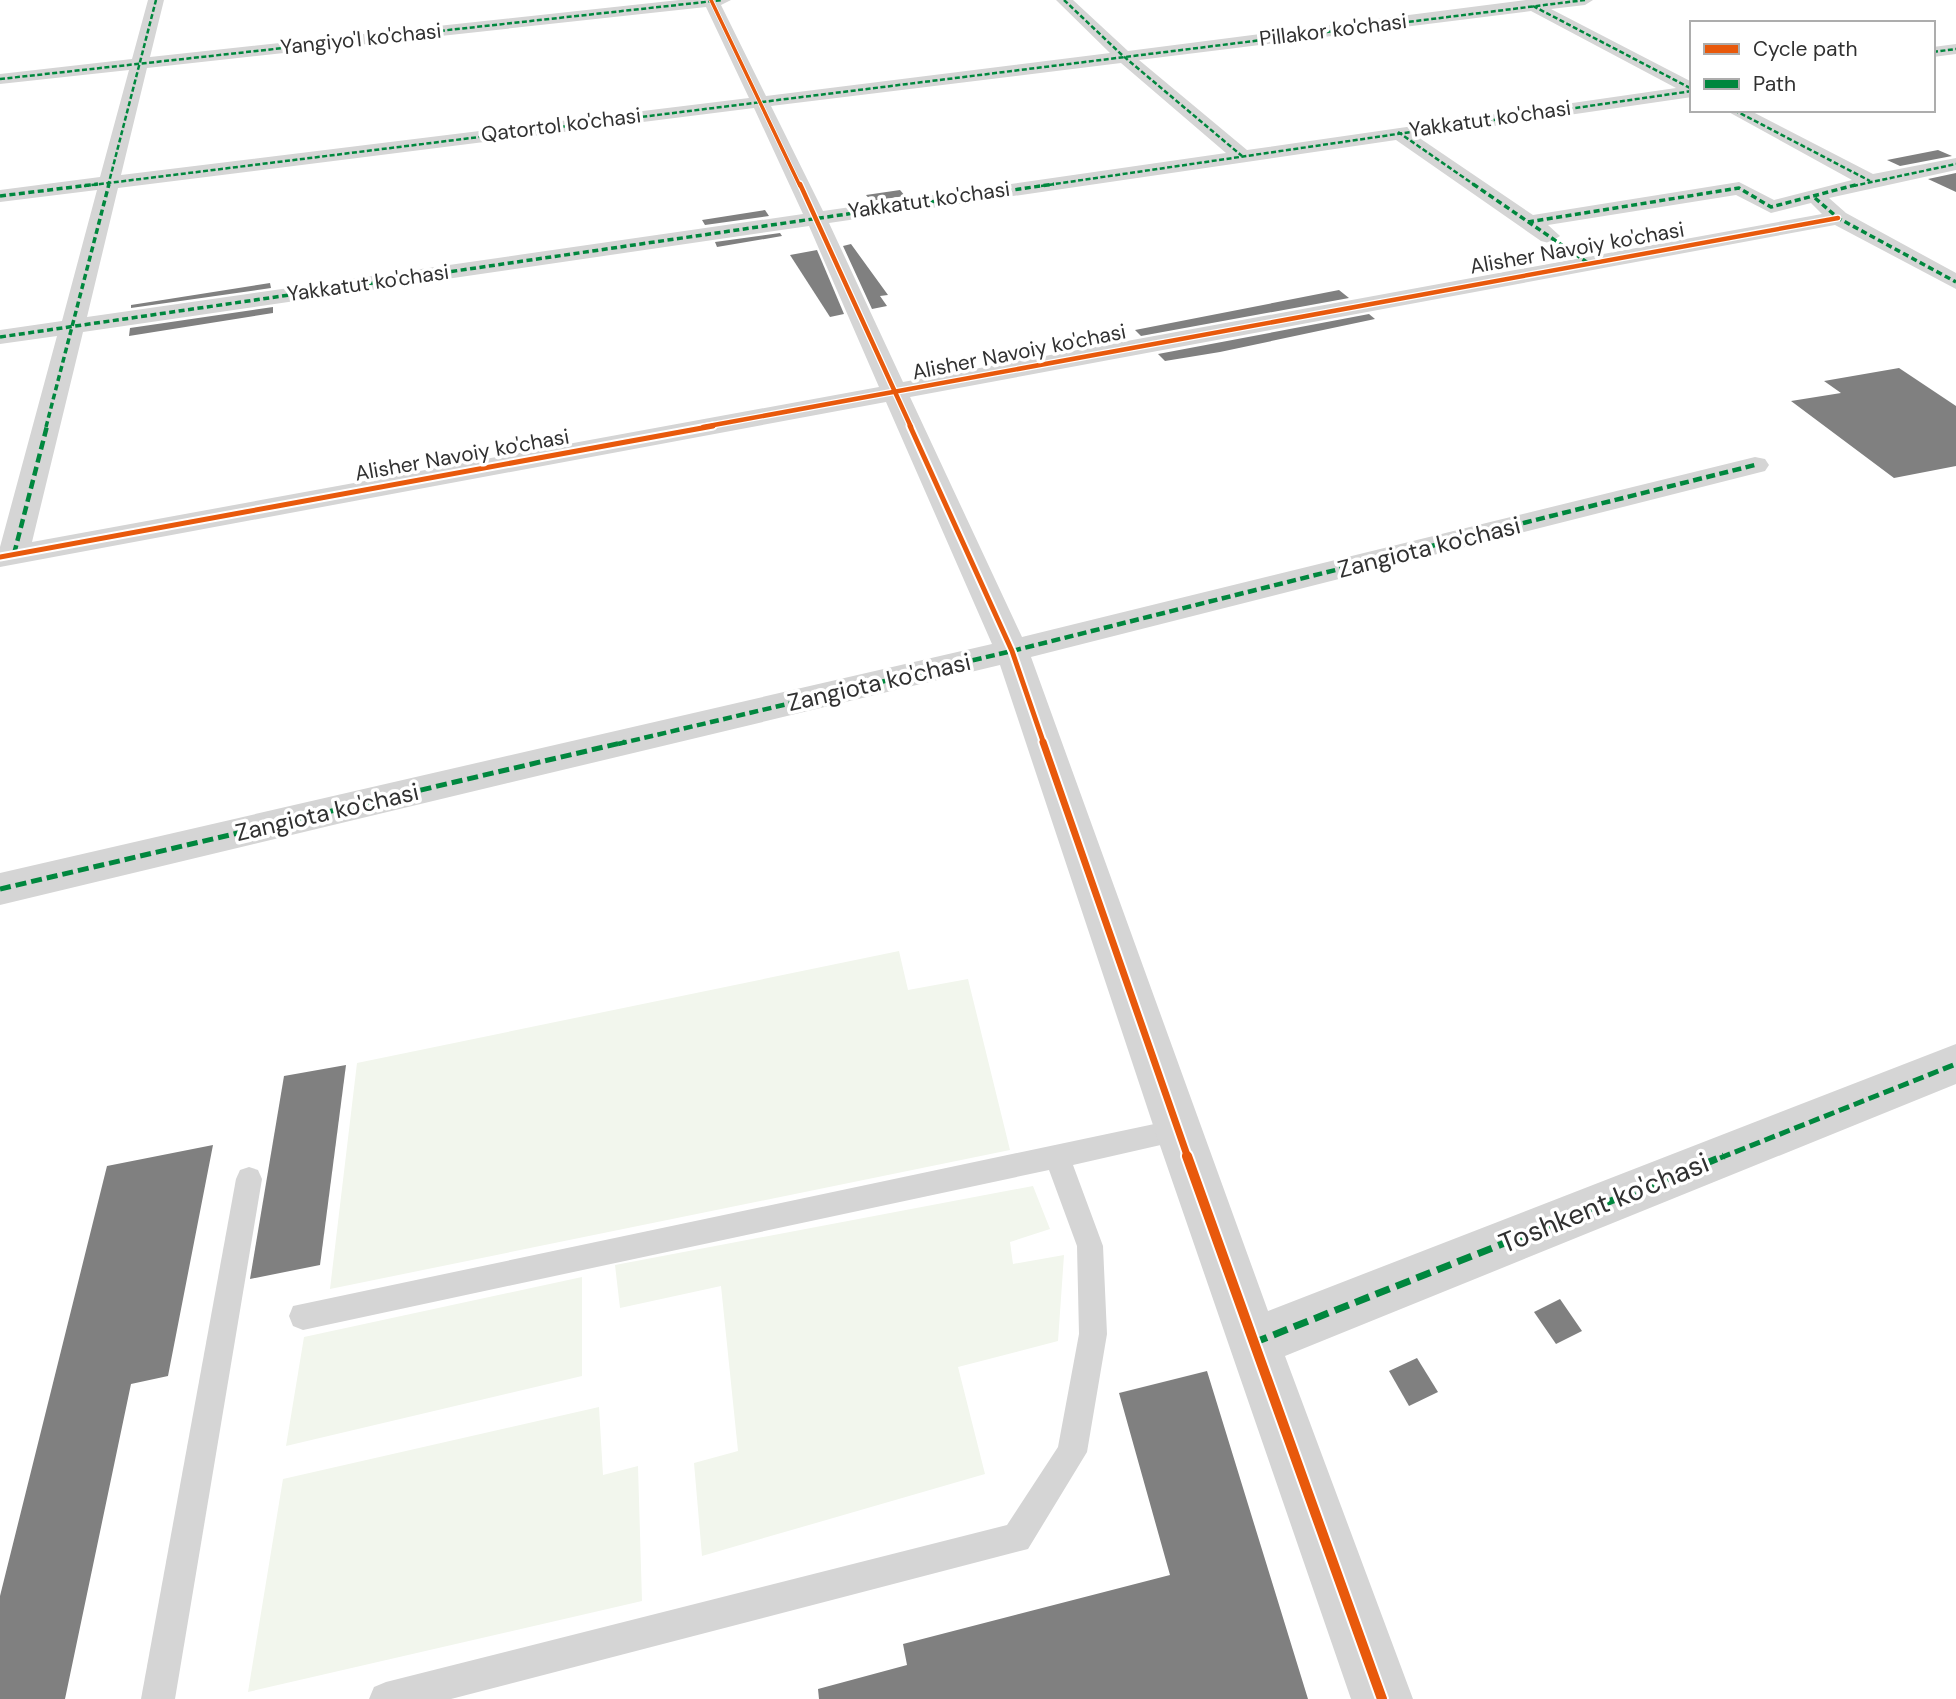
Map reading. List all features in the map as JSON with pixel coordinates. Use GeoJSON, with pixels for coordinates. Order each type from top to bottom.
{"type":"FeatureCollection","features":[{"type":"Feature","properties":{"kind":"street"},"geometry":{"type":"LineString","coordinates":[[7,556],[74,326],[156,0]]}},
{"type":"Feature","properties":{"kind":"street"},"geometry":{"type":"LineString","coordinates":[[715,0],[757,100],[815,216],[1012,650],[1178,1131],[1382,1699]]}},
{"type":"Feature","properties":{"kind":"street","name":"Yangiyo'l ko'chasi"},"geometry":{"type":"LineString","coordinates":[[0,79],[715,0]]}},
{"type":"Feature","properties":{"kind":"street"},"geometry":{"type":"LineString","coordinates":[[1064,0],[1122,55],[1242,156]]}},
{"type":"Feature","properties":{"kind":"street","name":"Pillakor ko'chasi"},"geometry":{"type":"LineString","coordinates":[[1122,55],[1528,4],[1585,0]]}},
{"type":"Feature","properties":{"kind":"street"},"geometry":{"type":"LineString","coordinates":[[1528,4],[1690,89]]}},
{"type":"Feature","properties":{"kind":"street"},"geometry":{"type":"LineString","coordinates":[[1935,52],[1956,48]]}},
{"type":"Feature","properties":{"kind":"street","name":"Qatortol ko'chasi"},"geometry":{"type":"LineString","coordinates":[[0,196],[1122,55]]}},
{"type":"Feature","properties":{"kind":"street","name":"Yakkatut ko'chasi"},"geometry":{"type":"LineString","coordinates":[[0,337],[1690,90]]}},
{"type":"Feature","properties":{"kind":"street"},"geometry":{"type":"LineString","coordinates":[[1738,112],[1870,181]]}},
{"type":"Feature","properties":{"kind":"street"},"geometry":{"type":"LineString","coordinates":[[1398,132],[1588,263]]}},
{"type":"Feature","properties":{"kind":"street"},"geometry":{"type":"LineString","coordinates":[[1528,222],[1739,188],[1771,207],[1815,198],[1870,181],[1956,164]]}},
{"type":"Feature","properties":{"kind":"street"},"geometry":{"type":"LineString","coordinates":[[1815,198],[1838,218],[1956,282]]}},
{"type":"Feature","properties":{"kind":"street","name":"Alisher Navoiy ko'chasi"},"geometry":{"type":"LineString","coordinates":[[7,556],[1838,218]]}},
{"type":"Feature","properties":{"kind":"street","name":"Zangiota ko'chasi"},"geometry":{"type":"LineString","coordinates":[[0,889],[1012,650],[1755,465]]}},
{"type":"Feature","properties":{"kind":"street","name":"Toshkent ko'chasi"},"geometry":{"type":"LineString","coordinates":[[1253,1343],[1956,1064]]}},
{"type":"Feature","properties":{"kind":"lane"},"geometry":{"type":"LineString","coordinates":[[303,1315],[1178,1131]]}},
{"type":"Feature","properties":{"kind":"lane"},"geometry":{"type":"LineString","coordinates":[[386,1699],[1017,1538],[1072,1452],[1093,1334],[1090,1246],[1058,1157]]}},
{"type":"Feature","properties":{"kind":"lane"},"geometry":{"type":"LineString","coordinates":[[158,1699],[249,1179]]}},
{"type":"Feature","properties":{"kind":"shaded area"},"geometry":{"type":"Polygon","coordinates":[[[899,951],[908,990],[968,979],[1010,1150],[330,1289],[357,1063],[899,951]]]}},
{"type":"Feature","properties":{"kind":"shaded area"},"geometry":{"type":"Polygon","coordinates":[[[1033,1186],[1050,1229],[1010,1242],[1013,1264],[1064,1255],[1058,1341],[958,1367],[985,1474],[702,1556],[694,1463],[738,1451],[721,1286],[620,1308],[615,1265],[1033,1186]]]}},
{"type":"Feature","properties":{"kind":"shaded area"},"geometry":{"type":"Polygon","coordinates":[[[582,1277],[582,1376],[286,1446],[304,1337],[582,1277]]]}},
{"type":"Feature","properties":{"kind":"shaded area"},"geometry":{"type":"Polygon","coordinates":[[[599,1407],[603,1475],[638,1466],[642,1601],[248,1692],[283,1479],[599,1407]]]}},
{"type":"Feature","properties":{"kind":"building"},"geometry":{"type":"Polygon","coordinates":[[[1938,150],[1952,156],[1900,166],[1887,160],[1938,150]]]}},
{"type":"Feature","properties":{"kind":"building"},"geometry":{"type":"Polygon","coordinates":[[[1956,173],[1956,192],[1928,179],[1956,173]]]}},
{"type":"Feature","properties":{"kind":"building"},"geometry":{"type":"Polygon","coordinates":[[[900,190],[905,196],[871,201],[866,195],[900,190]]]}},
{"type":"Feature","properties":{"kind":"building"},"geometry":{"type":"Polygon","coordinates":[[[765,210],[769,216],[705,225],[702,220],[765,210]]]}},
{"type":"Feature","properties":{"kind":"building"},"geometry":{"type":"Polygon","coordinates":[[[780,233],[782,236],[717,247],[715,242],[780,233]]]}},
{"type":"Feature","properties":{"kind":"building"},"geometry":{"type":"Polygon","coordinates":[[[851,244],[888,295],[880,296],[887,306],[872,309],[843,246],[851,244]]]}},
{"type":"Feature","properties":{"kind":"building"},"geometry":{"type":"Polygon","coordinates":[[[817,250],[844,314],[830,317],[790,255],[817,250]]]}},
{"type":"Feature","properties":{"kind":"building"},"geometry":{"type":"Polygon","coordinates":[[[270,283],[271,288],[131,308],[131,305],[270,283]]]}},
{"type":"Feature","properties":{"kind":"building"},"geometry":{"type":"Polygon","coordinates":[[[1339,290],[1349,298],[1141,336],[1135,330],[1339,290]]]}},
{"type":"Feature","properties":{"kind":"building"},"geometry":{"type":"Polygon","coordinates":[[[273,307],[273,313],[129,336],[130,328],[273,307]]]}},
{"type":"Feature","properties":{"kind":"building"},"geometry":{"type":"Polygon","coordinates":[[[1369,314],[1375,319],[1220,352],[1165,361],[1158,354],[1369,314]]]}},
{"type":"Feature","properties":{"kind":"building"},"geometry":{"type":"Polygon","coordinates":[[[1899,368],[1956,406],[1956,466],[1894,478],[1791,401],[1841,393],[1824,381],[1899,368]]]}},
{"type":"Feature","properties":{"kind":"building"},"geometry":{"type":"Polygon","coordinates":[[[346,1065],[320,1265],[250,1279],[284,1076],[346,1065]]]}},
{"type":"Feature","properties":{"kind":"building"},"geometry":{"type":"Polygon","coordinates":[[[213,1145],[168,1376],[131,1384],[65,1699],[0,1699],[0,1596],[107,1166],[213,1145]]]}},
{"type":"Feature","properties":{"kind":"building"},"geometry":{"type":"Polygon","coordinates":[[[1560,1299],[1582,1331],[1556,1344],[1534,1312],[1560,1299]]]}},
{"type":"Feature","properties":{"kind":"building"},"geometry":{"type":"Polygon","coordinates":[[[1417,1358],[1438,1392],[1409,1406],[1389,1371],[1417,1358]]]}},
{"type":"Feature","properties":{"kind":"building"},"geometry":{"type":"Polygon","coordinates":[[[1207,1371],[1308,1699],[819,1699],[818,1689],[907,1665],[903,1644],[1170,1575],[1119,1393],[1207,1371]]]}},
{"type":"Feature","properties":{"kind":"marked path"},"geometry":{"type":"LineString","coordinates":[[14,554],[156,0]]}},
{"type":"Feature","properties":{"kind":"marked path"},"geometry":{"type":"LineString","coordinates":[[0,79],[723,0]]}},
{"type":"Feature","properties":{"kind":"marked path"},"geometry":{"type":"LineString","coordinates":[[1064,0],[1122,55],[1242,156]]}},
{"type":"Feature","properties":{"kind":"marked path"},"geometry":{"type":"LineString","coordinates":[[0,196],[1585,0]]}},
{"type":"Feature","properties":{"kind":"marked path"},"geometry":{"type":"LineString","coordinates":[[1533,6],[1690,88]]}},
{"type":"Feature","properties":{"kind":"marked path"},"geometry":{"type":"LineString","coordinates":[[1935,52],[1956,49]]}},
{"type":"Feature","properties":{"kind":"marked path"},"geometry":{"type":"LineString","coordinates":[[0,337],[1690,91]]}},
{"type":"Feature","properties":{"kind":"marked path"},"geometry":{"type":"LineString","coordinates":[[1738,112],[1870,181]]}},
{"type":"Feature","properties":{"kind":"marked path"},"geometry":{"type":"LineString","coordinates":[[1398,132],[1588,263]]}},
{"type":"Feature","properties":{"kind":"marked path"},"geometry":{"type":"LineString","coordinates":[[1528,222],[1739,188],[1771,207],[1870,181],[1956,164]]}},
{"type":"Feature","properties":{"kind":"marked path"},"geometry":{"type":"LineString","coordinates":[[1815,198],[1838,218],[1956,282]]}},
{"type":"Feature","properties":{"kind":"marked path"},"geometry":{"type":"LineString","coordinates":[[0,889],[1012,651],[1755,465]]}},
{"type":"Feature","properties":{"kind":"marked path"},"geometry":{"type":"LineString","coordinates":[[1253,1343],[1956,1064]]}},
{"type":"Feature","properties":{"kind":"cycle path"},"geometry":{"type":"LineString","coordinates":[[711,0],[815,216],[1012,651],[1178,1131],[1382,1699]]}},
{"type":"Feature","properties":{"kind":"cycle path"},"geometry":{"type":"LineString","coordinates":[[0,557],[1838,218]]}}]}
